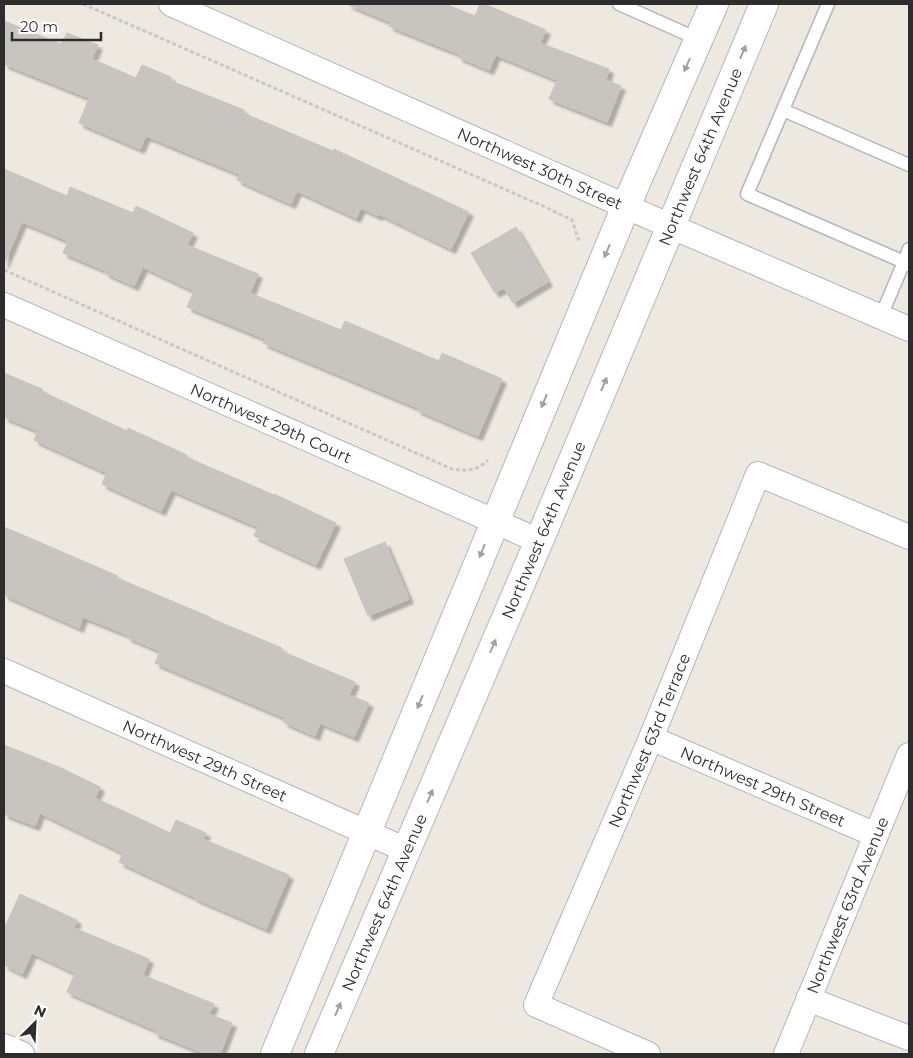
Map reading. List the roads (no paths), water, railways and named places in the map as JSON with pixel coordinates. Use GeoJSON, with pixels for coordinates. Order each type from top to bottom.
{"type":"FeatureCollection","features":[{"type":"Feature","properties":{"kind":"street","name":"Northwest 30th Street"},"geometry":{"type":"LineString","coordinates":[[171,4],[670,226],[909,329]]}},
{"type":"Feature","properties":{"kind":"street"},"geometry":{"type":"LineString","coordinates":[[275,1054],[626,206],[714,4]]}},
{"type":"Feature","properties":{"kind":"street","name":"Northwest 64th Avenue"},"geometry":{"type":"LineString","coordinates":[[319,1054],[764,4]]}},
{"type":"Feature","properties":{"kind":"street","name":"Northwest 29th Court"},"geometry":{"type":"LineString","coordinates":[[4,304],[538,541]]}},
{"type":"Feature","properties":{"kind":"street","name":"Northwest 63rd Terrace"},"geometry":{"type":"LineString","coordinates":[[648,1054],[536,1005],[651,738],[758,474],[909,537]]}},
{"type":"Feature","properties":{"kind":"street","name":"Northwest 29th Street"},"geometry":{"type":"LineString","coordinates":[[4,671],[406,850]]}},
{"type":"Feature","properties":{"kind":"street","name":"Northwest 29th Street"},"geometry":{"type":"LineString","coordinates":[[651,738],[876,834]]}},
{"type":"Feature","properties":{"kind":"street","name":"Northwest 63rd Avenue"},"geometry":{"type":"LineString","coordinates":[[786,1054],[909,755]]}},
{"type":"Feature","properties":{"kind":"street"},"geometry":{"type":"LineString","coordinates":[[808,999],[909,1038]]}},
{"type":"Feature","properties":{"kind":"street"},"geometry":{"type":"LineString","coordinates":[[4,1046],[22,1054]]}},
{"type":"Feature","properties":{"kind":"lane"},"geometry":{"type":"LineString","coordinates":[[619,4],[698,39]]}},
{"type":"Feature","properties":{"kind":"lane"},"geometry":{"type":"LineString","coordinates":[[828,4],[748,194],[906,264]]}},
{"type":"Feature","properties":{"kind":"lane"},"geometry":{"type":"LineString","coordinates":[[783,110],[909,165]]}},
{"type":"Feature","properties":{"kind":"lane"},"geometry":{"type":"LineString","coordinates":[[881,316],[906,264],[909,250]]}}]}
